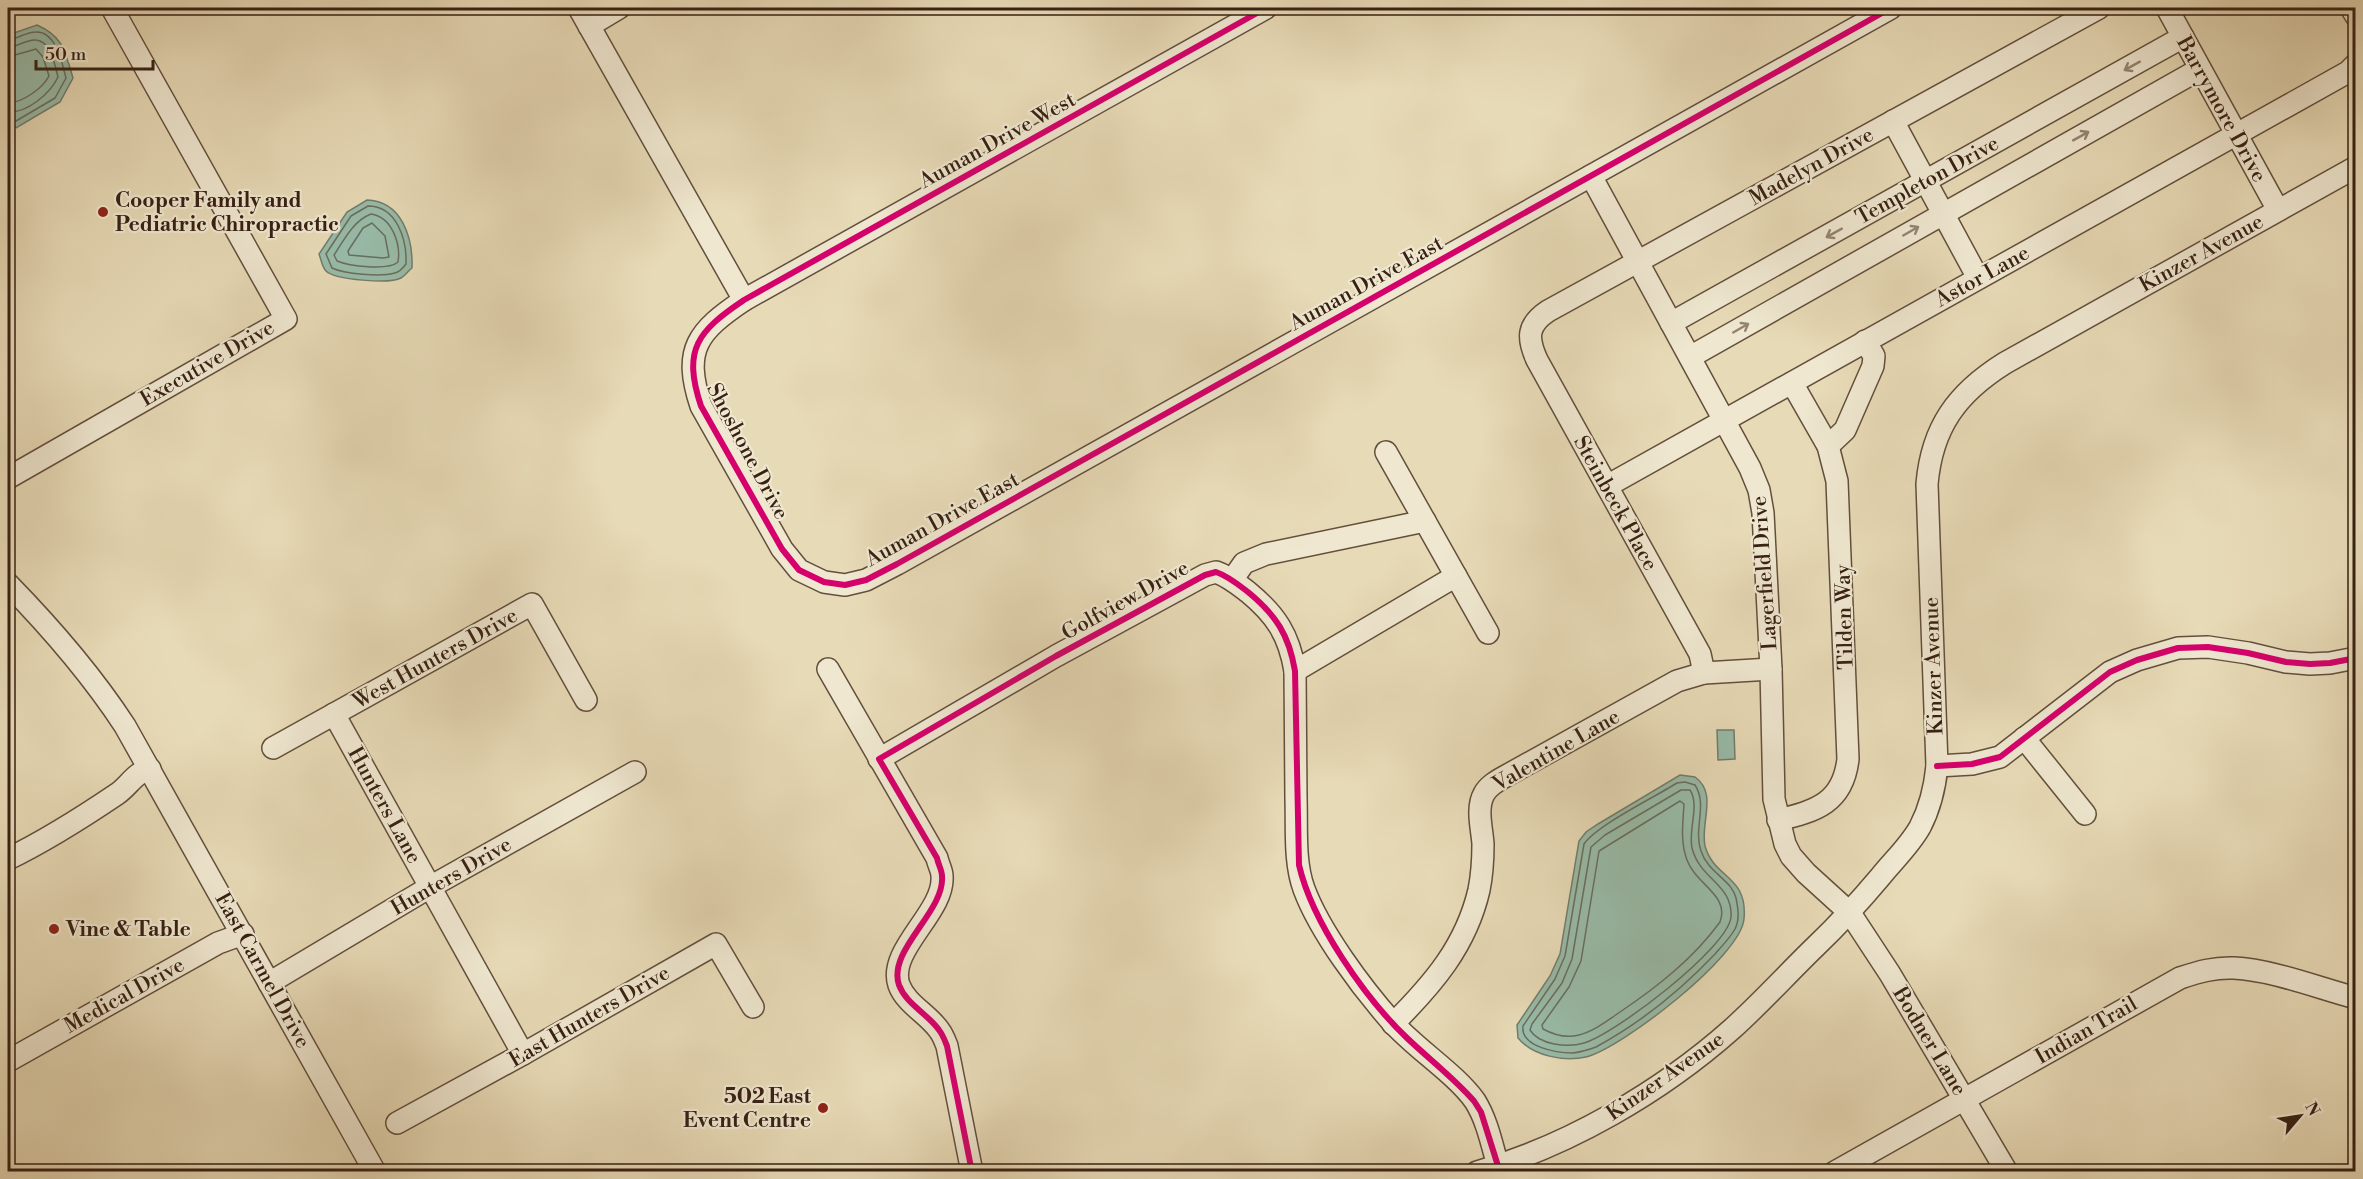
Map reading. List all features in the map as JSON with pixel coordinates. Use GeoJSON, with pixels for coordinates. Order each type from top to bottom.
{"type":"FeatureCollection","features":[{"type":"Feature","properties":{"kind":"street","name":"Executive Drive"},"geometry":{"type":"LineString","coordinates":[[8,478],[286,319],[112,8]]}},
{"type":"Feature","properties":{"kind":"street"},"geometry":{"type":"LineString","coordinates":[[619,8],[584,16],[744,300]]}},
{"type":"Feature","properties":{"kind":"street","name":"Auman Drive West"},"geometry":{"type":"LineString","coordinates":[[744,300],[1266,8]]}},
{"type":"Feature","properties":{"kind":"street","name":"Auman Drive East"},"geometry":{"type":"LineString","coordinates":[[856,583],[897,564],[1891,8]]}},
{"type":"Feature","properties":{"kind":"street","name":"Madelyn Drive"},"geometry":{"type":"LineString","coordinates":[[1530,332],[1536,320],[1542,315],[2099,8]]}},
{"type":"Feature","properties":{"kind":"street","name":"Barrymore Drive"},"geometry":{"type":"LineString","coordinates":[[2167,8],[2278,210]]}},
{"type":"Feature","properties":{"kind":"street"},"geometry":{"type":"LineString","coordinates":[[2351,8],[2355,16]]}},
{"type":"Feature","properties":{"kind":"street","name":"Templeton Drive"},"geometry":{"type":"LineString","coordinates":[[1671,323],[2183,37]]}},
{"type":"Feature","properties":{"kind":"street","name":"Astor Lane"},"geometry":{"type":"LineString","coordinates":[[1607,486],[2348,72],[2355,64]]}},
{"type":"Feature","properties":{"kind":"street","name":"Templeton Drive"},"geometry":{"type":"LineString","coordinates":[[1690,357],[2200,69]]}},
{"type":"Feature","properties":{"kind":"street"},"geometry":{"type":"LineString","coordinates":[[1893,121],[1978,278]]}},
{"type":"Feature","properties":{"kind":"street","name":"Kinzer Avenue"},"geometry":{"type":"LineString","coordinates":[[1477,1172],[1541,1150],[1581,1131],[1696,1059],[1733,1028],[1850,913],[1899,856],[1920,825],[1929,803],[1937,766],[1927,484],[1932,454],[1942,424],[1952,409],[1973,386],[1997,368],[2355,166]]}},
{"type":"Feature","properties":{"kind":"street","name":"Lagerfield Drive"},"geometry":{"type":"LineString","coordinates":[[1591,176],[1750,468],[1759,490],[1763,513],[1771,669],[1774,799],[1778,820],[1785,844],[1797,864],[1850,913]]}},
{"type":"Feature","properties":{"kind":"street","name":"Shoshone Drive"},"geometry":{"type":"LineString","coordinates":[[744,300],[710,326],[695,351],[693,376],[701,406],[782,549],[799,570],[810,577],[836,585],[856,583]]}},
{"type":"Feature","properties":{"kind":"street","name":"Steinbeck Place"},"geometry":{"type":"LineString","coordinates":[[1530,332],[1531,347],[1537,360],[1700,654],[1704,674]]}},
{"type":"Feature","properties":{"kind":"street"},"geometry":{"type":"LineString","coordinates":[[1828,446],[1845,430],[1873,366],[1874,357],[1865,341]]}},
{"type":"Feature","properties":{"kind":"street","name":"Tilden Way"},"geometry":{"type":"LineString","coordinates":[[1778,820],[1810,813],[1828,802],[1841,785],[1848,767],[1840,510],[1837,481],[1828,446],[1792,383]]}},
{"type":"Feature","properties":{"kind":"street"},"geometry":{"type":"LineString","coordinates":[[1386,452],[1488,633]]}},
{"type":"Feature","properties":{"kind":"street"},"geometry":{"type":"LineString","coordinates":[[1232,580],[1244,563],[1266,554],[1425,521]]}},
{"type":"Feature","properties":{"kind":"street","name":"Golfview Drive"},"geometry":{"type":"LineString","coordinates":[[879,759],[1056,656],[1205,575],[1216,572],[1232,580],[1267,608],[1289,642],[1295,671],[1297,832],[1299,865],[1304,889],[1321,924],[1369,995],[1393,1024],[1474,1101],[1480,1112],[1498,1166]]}},
{"type":"Feature","properties":{"kind":"street"},"geometry":{"type":"LineString","coordinates":[[1295,671],[1456,576]]}},
{"type":"Feature","properties":{"kind":"street","name":"East Carmel Drive"},"geometry":{"type":"LineString","coordinates":[[8,584],[50,627],[109,703],[144,770],[243,934],[375,1172]]}},
{"type":"Feature","properties":{"kind":"street","name":"West Hunters Drive"},"geometry":{"type":"LineString","coordinates":[[273,748],[532,604],[586,700]]}},
{"type":"Feature","properties":{"kind":"street"},"geometry":{"type":"LineString","coordinates":[[1937,766],[1972,764],[1992,760],[2007,752],[2110,672],[2137,660],[2178,648],[2208,647],[2286,662],[2310,664],[2355,658]]}},
{"type":"Feature","properties":{"kind":"street"},"geometry":{"type":"LineString","coordinates":[[828,669],[937,858],[942,876],[934,903],[904,954],[897,972],[898,984],[903,994],[940,1030],[947,1046],[972,1172]]}},
{"type":"Feature","properties":{"kind":"street","name":"Valentine Lane"},"geometry":{"type":"LineString","coordinates":[[1393,1024],[1440,973],[1469,924],[1481,880],[1483,847],[1480,813],[1483,796],[1488,789],[1504,777],[1677,681],[1704,674],[1771,669]]}},
{"type":"Feature","properties":{"kind":"street","name":"Hunters Lane"},"geometry":{"type":"LineString","coordinates":[[334,714],[523,1054]]}},
{"type":"Feature","properties":{"kind":"street"},"geometry":{"type":"LineString","coordinates":[[2024,738],[2085,814]]}},
{"type":"Feature","properties":{"kind":"street"},"geometry":{"type":"LineString","coordinates":[[8,859],[98,807],[144,770]]}},
{"type":"Feature","properties":{"kind":"street","name":"Hunters Drive"},"geometry":{"type":"LineString","coordinates":[[269,983],[430,887],[634,772]]}},
{"type":"Feature","properties":{"kind":"street","name":"Bodner Lane"},"geometry":{"type":"LineString","coordinates":[[1850,913],[1890,974],[2007,1172]]}},
{"type":"Feature","properties":{"kind":"street","name":"Medical Drive"},"geometry":{"type":"LineString","coordinates":[[8,1060],[218,943],[243,934]]}},
{"type":"Feature","properties":{"kind":"street","name":"East Hunters Drive"},"geometry":{"type":"LineString","coordinates":[[397,1123],[717,944],[753,1007]]}},
{"type":"Feature","properties":{"kind":"street","name":"Indian Trail"},"geometry":{"type":"LineString","coordinates":[[1835,1172],[2180,978],[2205,970],[2235,968],[2280,977],[2355,998]]}},
{"type":"Feature","properties":{"kind":"water"},"geometry":{"type":"Polygon","coordinates":[[[37,25],[58,40],[73,78],[60,102],[16,128],[8,124],[8,35],[37,25]]]}},
{"type":"Feature","properties":{"kind":"water"},"geometry":{"type":"Polygon","coordinates":[[[367,200],[389,207],[403,223],[410,245],[412,268],[401,278],[386,281],[351,279],[331,274],[324,267],[319,254],[347,212],[367,200]]]}},
{"type":"Feature","properties":{"kind":"water"},"geometry":{"type":"Polygon","coordinates":[[[1717,730],[1734,730],[1735,759],[1718,760],[1717,730]]]}},
{"type":"Feature","properties":{"kind":"water"},"geometry":{"type":"Polygon","coordinates":[[[1680,775],[1695,777],[1706,791],[1705,846],[1715,865],[1736,885],[1741,894],[1744,919],[1738,935],[1702,977],[1651,1019],[1603,1050],[1586,1057],[1568,1059],[1549,1056],[1532,1049],[1518,1038],[1517,1025],[1550,976],[1560,954],[1579,841],[1586,832],[1598,824],[1680,775]]]}},
{"type":"Feature","properties":{"kind":"cycle path"},"geometry":{"type":"LineString","coordinates":[[1266,8],[744,300],[705,332],[698,343],[693,370],[701,406],[782,549],[799,570],[824,582],[845,585],[866,580],[1891,8]]}},
{"type":"Feature","properties":{"kind":"cycle path"},"geometry":{"type":"LineString","coordinates":[[972,1172],[947,1046],[942,1034],[907,998],[899,985],[898,972],[901,958],[935,903],[941,890],[942,876],[937,858],[879,759],[1056,656],[1205,575],[1216,572],[1248,592],[1266,609],[1280,627],[1289,647],[1295,671],[1299,865],[1315,910],[1342,958],[1374,1002],[1407,1038],[1474,1101],[1481,1112],[1498,1166]]}},
{"type":"Feature","properties":{"kind":"cycle path"},"geometry":{"type":"LineString","coordinates":[[1937,766],[1972,764],[2000,757],[2110,672],[2137,660],[2178,648],[2208,647],[2286,662],[2310,664],[2356,658]]}},
{"type":"Feature","properties":{"kind":"place","name":"Cooper Family and Pediatric Chiropractic"},"geometry":{"type":"Point","coordinates":[103,212]}},
{"type":"Feature","properties":{"kind":"place","name":"Vine & Table"},"geometry":{"type":"Point","coordinates":[54,929]}},
{"type":"Feature","properties":{"kind":"place","name":"502 East Event Centre"},"geometry":{"type":"Point","coordinates":[823,1108]}}]}
